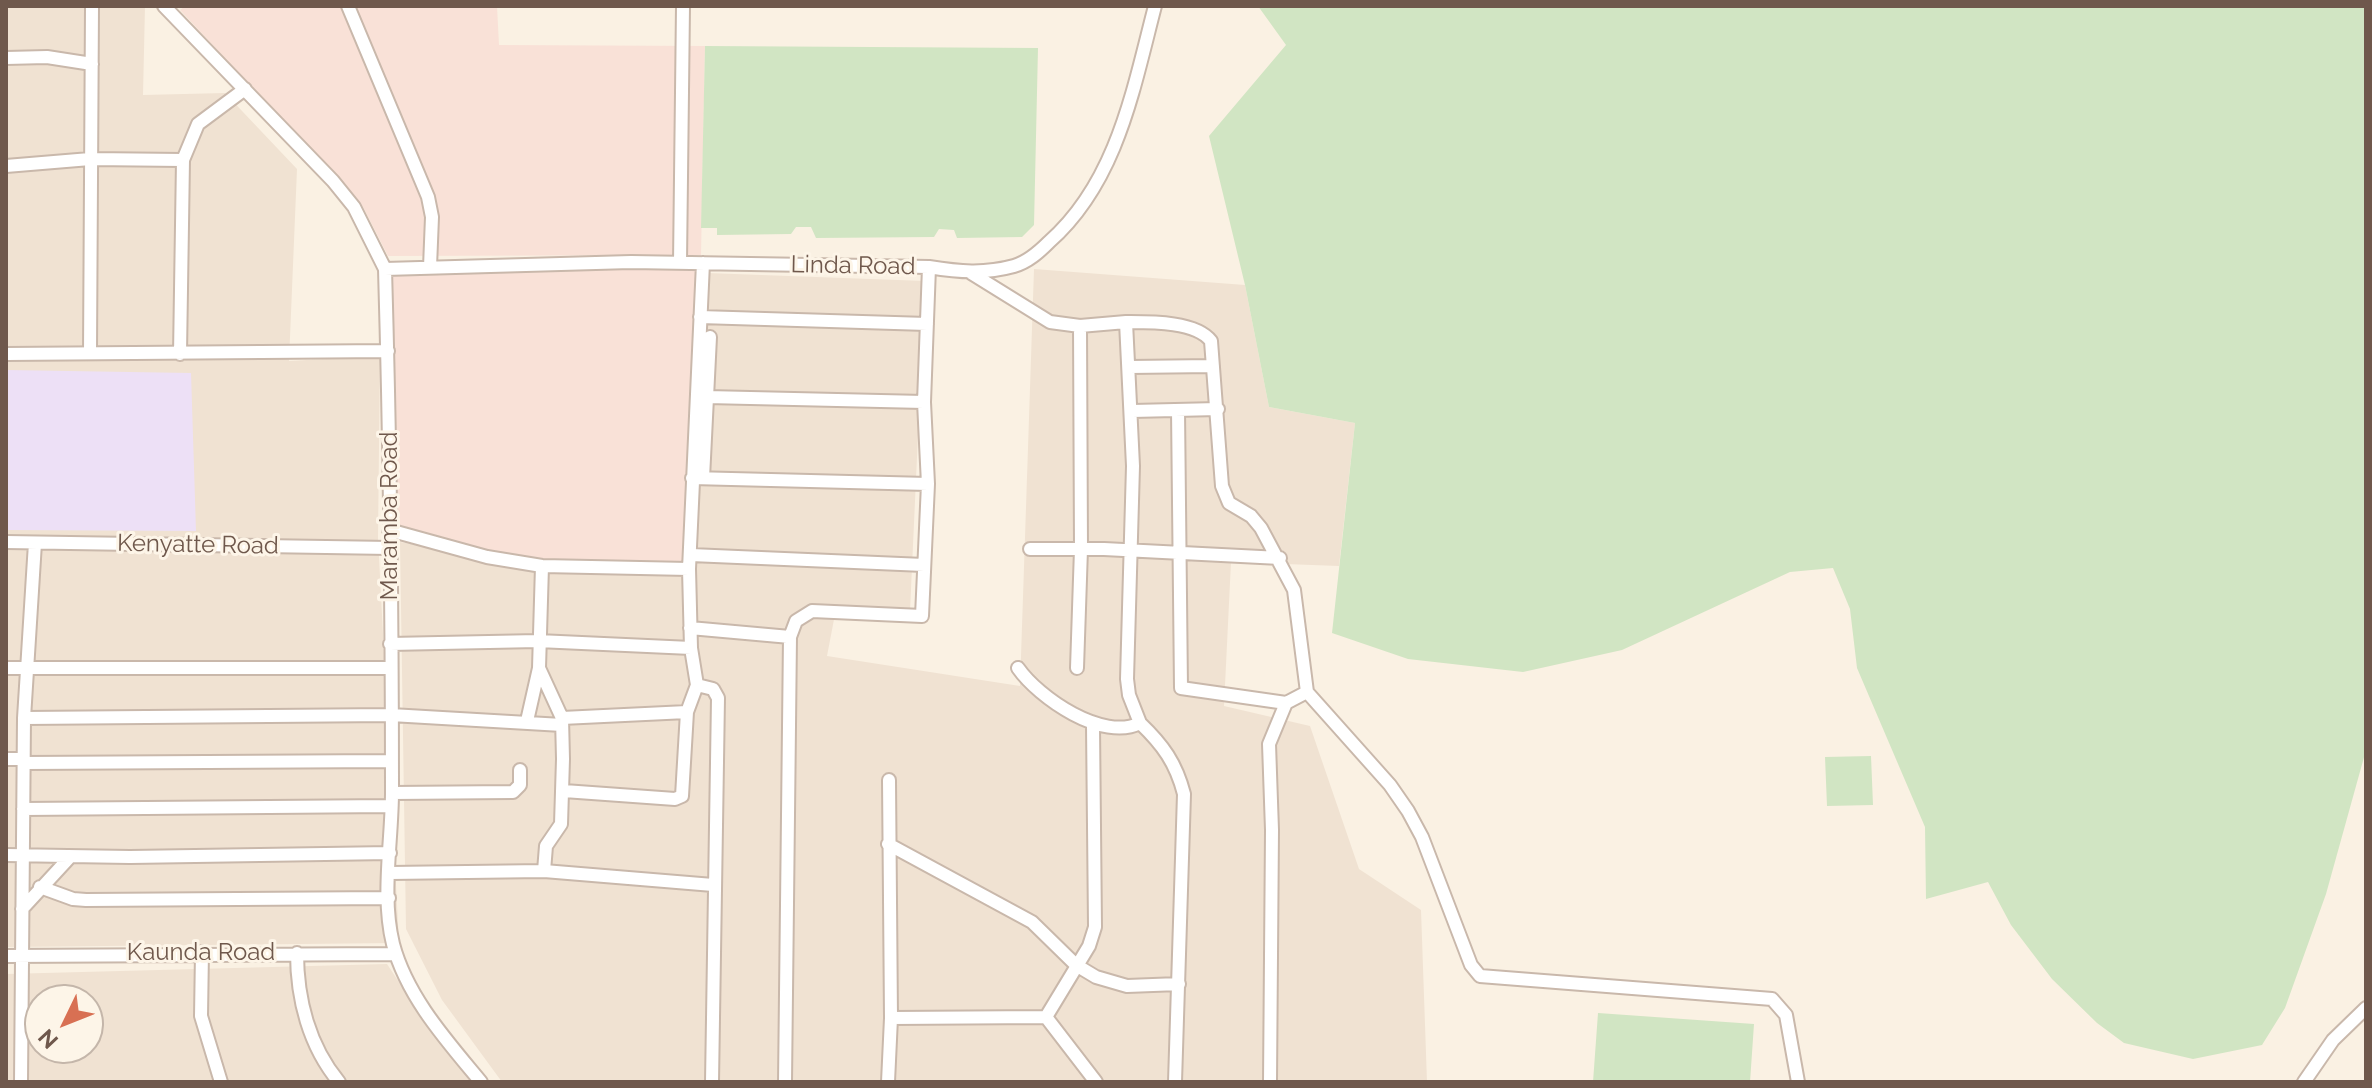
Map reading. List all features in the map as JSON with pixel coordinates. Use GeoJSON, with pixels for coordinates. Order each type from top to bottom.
{"type":"FeatureCollection","features":[{"type":"Feature","properties":{"kind":"street"},"geometry":{"type":"LineString","coordinates":[[90,352],[92,6]]}},
{"type":"Feature","properties":{"kind":"street","name":"Maramba Road"},"geometry":{"type":"LineString","coordinates":[[164,6],[354,207],[385,269],[392,800],[389,898],[396,954],[434,1024],[481,1082]]}},
{"type":"Feature","properties":{"kind":"street"},"geometry":{"type":"LineString","coordinates":[[348,6],[428,197],[432,217],[430,267]]}},
{"type":"Feature","properties":{"kind":"street"},"geometry":{"type":"LineString","coordinates":[[680,263],[683,6]]}},
{"type":"Feature","properties":{"kind":"street","name":"Linda Road"},"geometry":{"type":"LineString","coordinates":[[385,269],[703,263],[929,267],[971,273],[1022,263],[1058,234],[1085,204],[1111,155],[1155,6]]}},
{"type":"Feature","properties":{"kind":"street"},"geometry":{"type":"LineString","coordinates":[[6,58],[47,57],[92,64]]}},
{"type":"Feature","properties":{"kind":"street"},"geometry":{"type":"LineString","coordinates":[[180,354],[183,160],[198,124],[245,89]]}},
{"type":"Feature","properties":{"kind":"street"},"geometry":{"type":"LineString","coordinates":[[6,166],[90,159],[183,160]]}},
{"type":"Feature","properties":{"kind":"street"},"geometry":{"type":"LineString","coordinates":[[698,478],[703,263]]}},
{"type":"Feature","properties":{"kind":"street"},"geometry":{"type":"LineString","coordinates":[[785,1082],[790,637],[796,621],[812,611],[922,616],[928,484],[924,402],[929,267]]}},
{"type":"Feature","properties":{"kind":"street"},"geometry":{"type":"LineString","coordinates":[[971,273],[1038,317],[1080,326],[1126,322],[1161,324],[1201,332],[1211,341],[1222,486],[1229,503],[1251,516],[1280,558],[1300,616],[1307,692],[1390,785],[1408,811],[1422,837],[1471,965],[1480,976],[1772,999],[1786,1015],[1798,1082]]}},
{"type":"Feature","properties":{"kind":"street"},"geometry":{"type":"LineString","coordinates":[[700,317],[927,324]]}},
{"type":"Feature","properties":{"kind":"street"},"geometry":{"type":"LineString","coordinates":[[1126,322],[1132,411],[1127,679],[1129,695],[1140,723],[1164,747],[1177,768],[1184,794],[1175,1082]]}},
{"type":"Feature","properties":{"kind":"street"},"geometry":{"type":"LineString","coordinates":[[1077,668],[1081,549],[1080,326]]}},
{"type":"Feature","properties":{"kind":"street"},"geometry":{"type":"LineString","coordinates":[[564,791],[675,799],[682,796],[687,712],[697,685],[691,648],[689,569],[707,397],[710,337]]}},
{"type":"Feature","properties":{"kind":"street"},"geometry":{"type":"LineString","coordinates":[[6,354],[388,351]]}},
{"type":"Feature","properties":{"kind":"street"},"geometry":{"type":"LineString","coordinates":[[1129,367],[1213,366]]}},
{"type":"Feature","properties":{"kind":"street"},"geometry":{"type":"LineString","coordinates":[[707,397],[924,402]]}},
{"type":"Feature","properties":{"kind":"street"},"geometry":{"type":"LineString","coordinates":[[1132,411],[1218,409]]}},
{"type":"Feature","properties":{"kind":"street"},"geometry":{"type":"LineString","coordinates":[[1178,410],[1181,688],[1286,703],[1307,692]]}},
{"type":"Feature","properties":{"kind":"street"},"geometry":{"type":"LineString","coordinates":[[698,478],[928,484]]}},
{"type":"Feature","properties":{"kind":"street"},"geometry":{"type":"LineString","coordinates":[[389,530],[487,557],[542,566],[689,569]]}},
{"type":"Feature","properties":{"kind":"street","name":"Kenyatte Road"},"geometry":{"type":"LineString","coordinates":[[6,542],[390,548]]}},
{"type":"Feature","properties":{"kind":"street"},"geometry":{"type":"LineString","coordinates":[[21,1082],[24,718],[35,543]]}},
{"type":"Feature","properties":{"kind":"street"},"geometry":{"type":"LineString","coordinates":[[1030,549],[1280,558]]}},
{"type":"Feature","properties":{"kind":"street"},"geometry":{"type":"LineString","coordinates":[[691,555],[924,565]]}},
{"type":"Feature","properties":{"kind":"street"},"geometry":{"type":"LineString","coordinates":[[527,721],[539,668],[542,566]]}},
{"type":"Feature","properties":{"kind":"street"},"geometry":{"type":"LineString","coordinates":[[690,628],[790,637]]}},
{"type":"Feature","properties":{"kind":"street"},"geometry":{"type":"LineString","coordinates":[[390,644],[538,641],[691,648]]}},
{"type":"Feature","properties":{"kind":"street"},"geometry":{"type":"LineString","coordinates":[[6,668],[390,668]]}},
{"type":"Feature","properties":{"kind":"street"},"geometry":{"type":"LineString","coordinates":[[539,668],[562,721],[564,791],[561,824],[546,846],[544,871]]}},
{"type":"Feature","properties":{"kind":"street"},"geometry":{"type":"LineString","coordinates":[[1018,668],[1028,682],[1093,726],[1133,726],[1140,723]]}},
{"type":"Feature","properties":{"kind":"street"},"geometry":{"type":"LineString","coordinates":[[697,685],[713,689],[718,698],[712,1082]]}},
{"type":"Feature","properties":{"kind":"street"},"geometry":{"type":"LineString","coordinates":[[1270,1082],[1269,744],[1286,703]]}},
{"type":"Feature","properties":{"kind":"street"},"geometry":{"type":"LineString","coordinates":[[24,718],[391,715],[562,721],[687,712]]}},
{"type":"Feature","properties":{"kind":"street"},"geometry":{"type":"LineString","coordinates":[[1046,1017],[1095,927],[1093,726]]}},
{"type":"Feature","properties":{"kind":"street"},"geometry":{"type":"LineString","coordinates":[[6,759],[390,761]]}},
{"type":"Feature","properties":{"kind":"street"},"geometry":{"type":"LineString","coordinates":[[23,809],[392,800],[513,792],[520,785],[520,770]]}},
{"type":"Feature","properties":{"kind":"street"},"geometry":{"type":"LineString","coordinates":[[888,1082],[891,1018],[889,780]]}},
{"type":"Feature","properties":{"kind":"street"},"geometry":{"type":"LineString","coordinates":[[888,844],[1032,922],[1076,965],[1096,977],[1127,986],[1179,984]]}},
{"type":"Feature","properties":{"kind":"street"},"geometry":{"type":"LineString","coordinates":[[6,855],[69,858],[390,853]]}},
{"type":"Feature","properties":{"kind":"street"},"geometry":{"type":"LineString","coordinates":[[22,909],[69,858]]}},
{"type":"Feature","properties":{"kind":"street"},"geometry":{"type":"LineString","coordinates":[[390,873],[544,871],[713,885]]}},
{"type":"Feature","properties":{"kind":"street"},"geometry":{"type":"LineString","coordinates":[[40,887],[73,899],[86,900],[389,898]]}},
{"type":"Feature","properties":{"kind":"street"},"geometry":{"type":"LineString","coordinates":[[202,952],[201,1016],[221,1082]]}},
{"type":"Feature","properties":{"kind":"street","name":"Kaunda Road"},"geometry":{"type":"LineString","coordinates":[[6,956],[202,952],[396,954]]}},
{"type":"Feature","properties":{"kind":"street"},"geometry":{"type":"LineString","coordinates":[[297,953],[297,979],[307,1023],[318,1050],[339,1082]]}},
{"type":"Feature","properties":{"kind":"street"},"geometry":{"type":"LineString","coordinates":[[2304,1082],[2333,1040],[2366,1008]]}},
{"type":"Feature","properties":{"kind":"street"},"geometry":{"type":"LineString","coordinates":[[891,1018],[1046,1017]]}},
{"type":"Feature","properties":{"kind":"street"},"geometry":{"type":"LineString","coordinates":[[1046,1017],[1096,1082]]}},
{"type":"Feature","properties":{"kind":"shaded area"},"geometry":{"type":"Polygon","coordinates":[[[6,6],[145,6],[143,95],[225,93],[297,169],[289,361],[380,356],[378,538],[399,943],[6,947],[6,6]]]}},
{"type":"Feature","properties":{"kind":"shaded area"},"geometry":{"type":"Polygon","coordinates":[[[185,6],[497,6],[499,45],[705,46],[701,255],[388,256],[363,207],[180,10],[185,6]]]}},
{"type":"Feature","properties":{"kind":"shaded area"},"geometry":{"type":"Polygon","coordinates":[[[700,267],[686,574],[487,554],[394,526],[393,271],[700,267]]]}},
{"type":"Feature","properties":{"kind":"shaded area"},"geometry":{"type":"Polygon","coordinates":[[[1034,269],[1245,285],[1269,407],[1355,423],[1339,566],[1231,562],[1224,706],[1310,726],[1359,869],[1421,910],[1427,1082],[502,1082],[442,1000],[406,929],[400,542],[545,568],[695,576],[707,273],[925,281],[910,611],[836,609],[827,656],[1020,686],[1034,269]]]}},
{"type":"Feature","properties":{"kind":"shaded area"},"geometry":{"type":"Polygon","coordinates":[[[6,370],[191,373],[196,531],[6,530],[6,370]]]}},
{"type":"Feature","properties":{"kind":"shaded area"},"geometry":{"type":"Polygon","coordinates":[[[387,964],[426,1023],[472,1082],[6,1082],[6,974],[387,964]]]}},
{"type":"Feature","properties":{"kind":"green space"},"geometry":{"type":"Polygon","coordinates":[[[1258,6],[2366,6],[2366,750],[2326,894],[2285,1008],[2262,1045],[2193,1059],[2124,1043],[2097,1023],[2052,979],[2011,925],[1988,882],[1926,899],[1925,827],[1857,668],[1850,609],[1833,568],[1790,572],[1622,650],[1523,672],[1408,659],[1332,633],[1355,423],[1269,407],[1245,285],[1209,136],[1286,45],[1258,6]]]}},
{"type":"Feature","properties":{"kind":"green space"},"geometry":{"type":"Polygon","coordinates":[[[705,46],[1038,48],[1034,225],[1022,237],[957,238],[954,230],[939,229],[934,237],[816,238],[811,227],[796,227],[791,234],[717,235],[717,228],[701,228],[705,46]]]}},
{"type":"Feature","properties":{"kind":"green space"},"geometry":{"type":"Polygon","coordinates":[[[1871,756],[1873,805],[1827,806],[1825,757],[1871,756]]]}},
{"type":"Feature","properties":{"kind":"green space"},"geometry":{"type":"Polygon","coordinates":[[[1598,1013],[1754,1024],[1750,1082],[1593,1082],[1598,1013]]]}}]}
